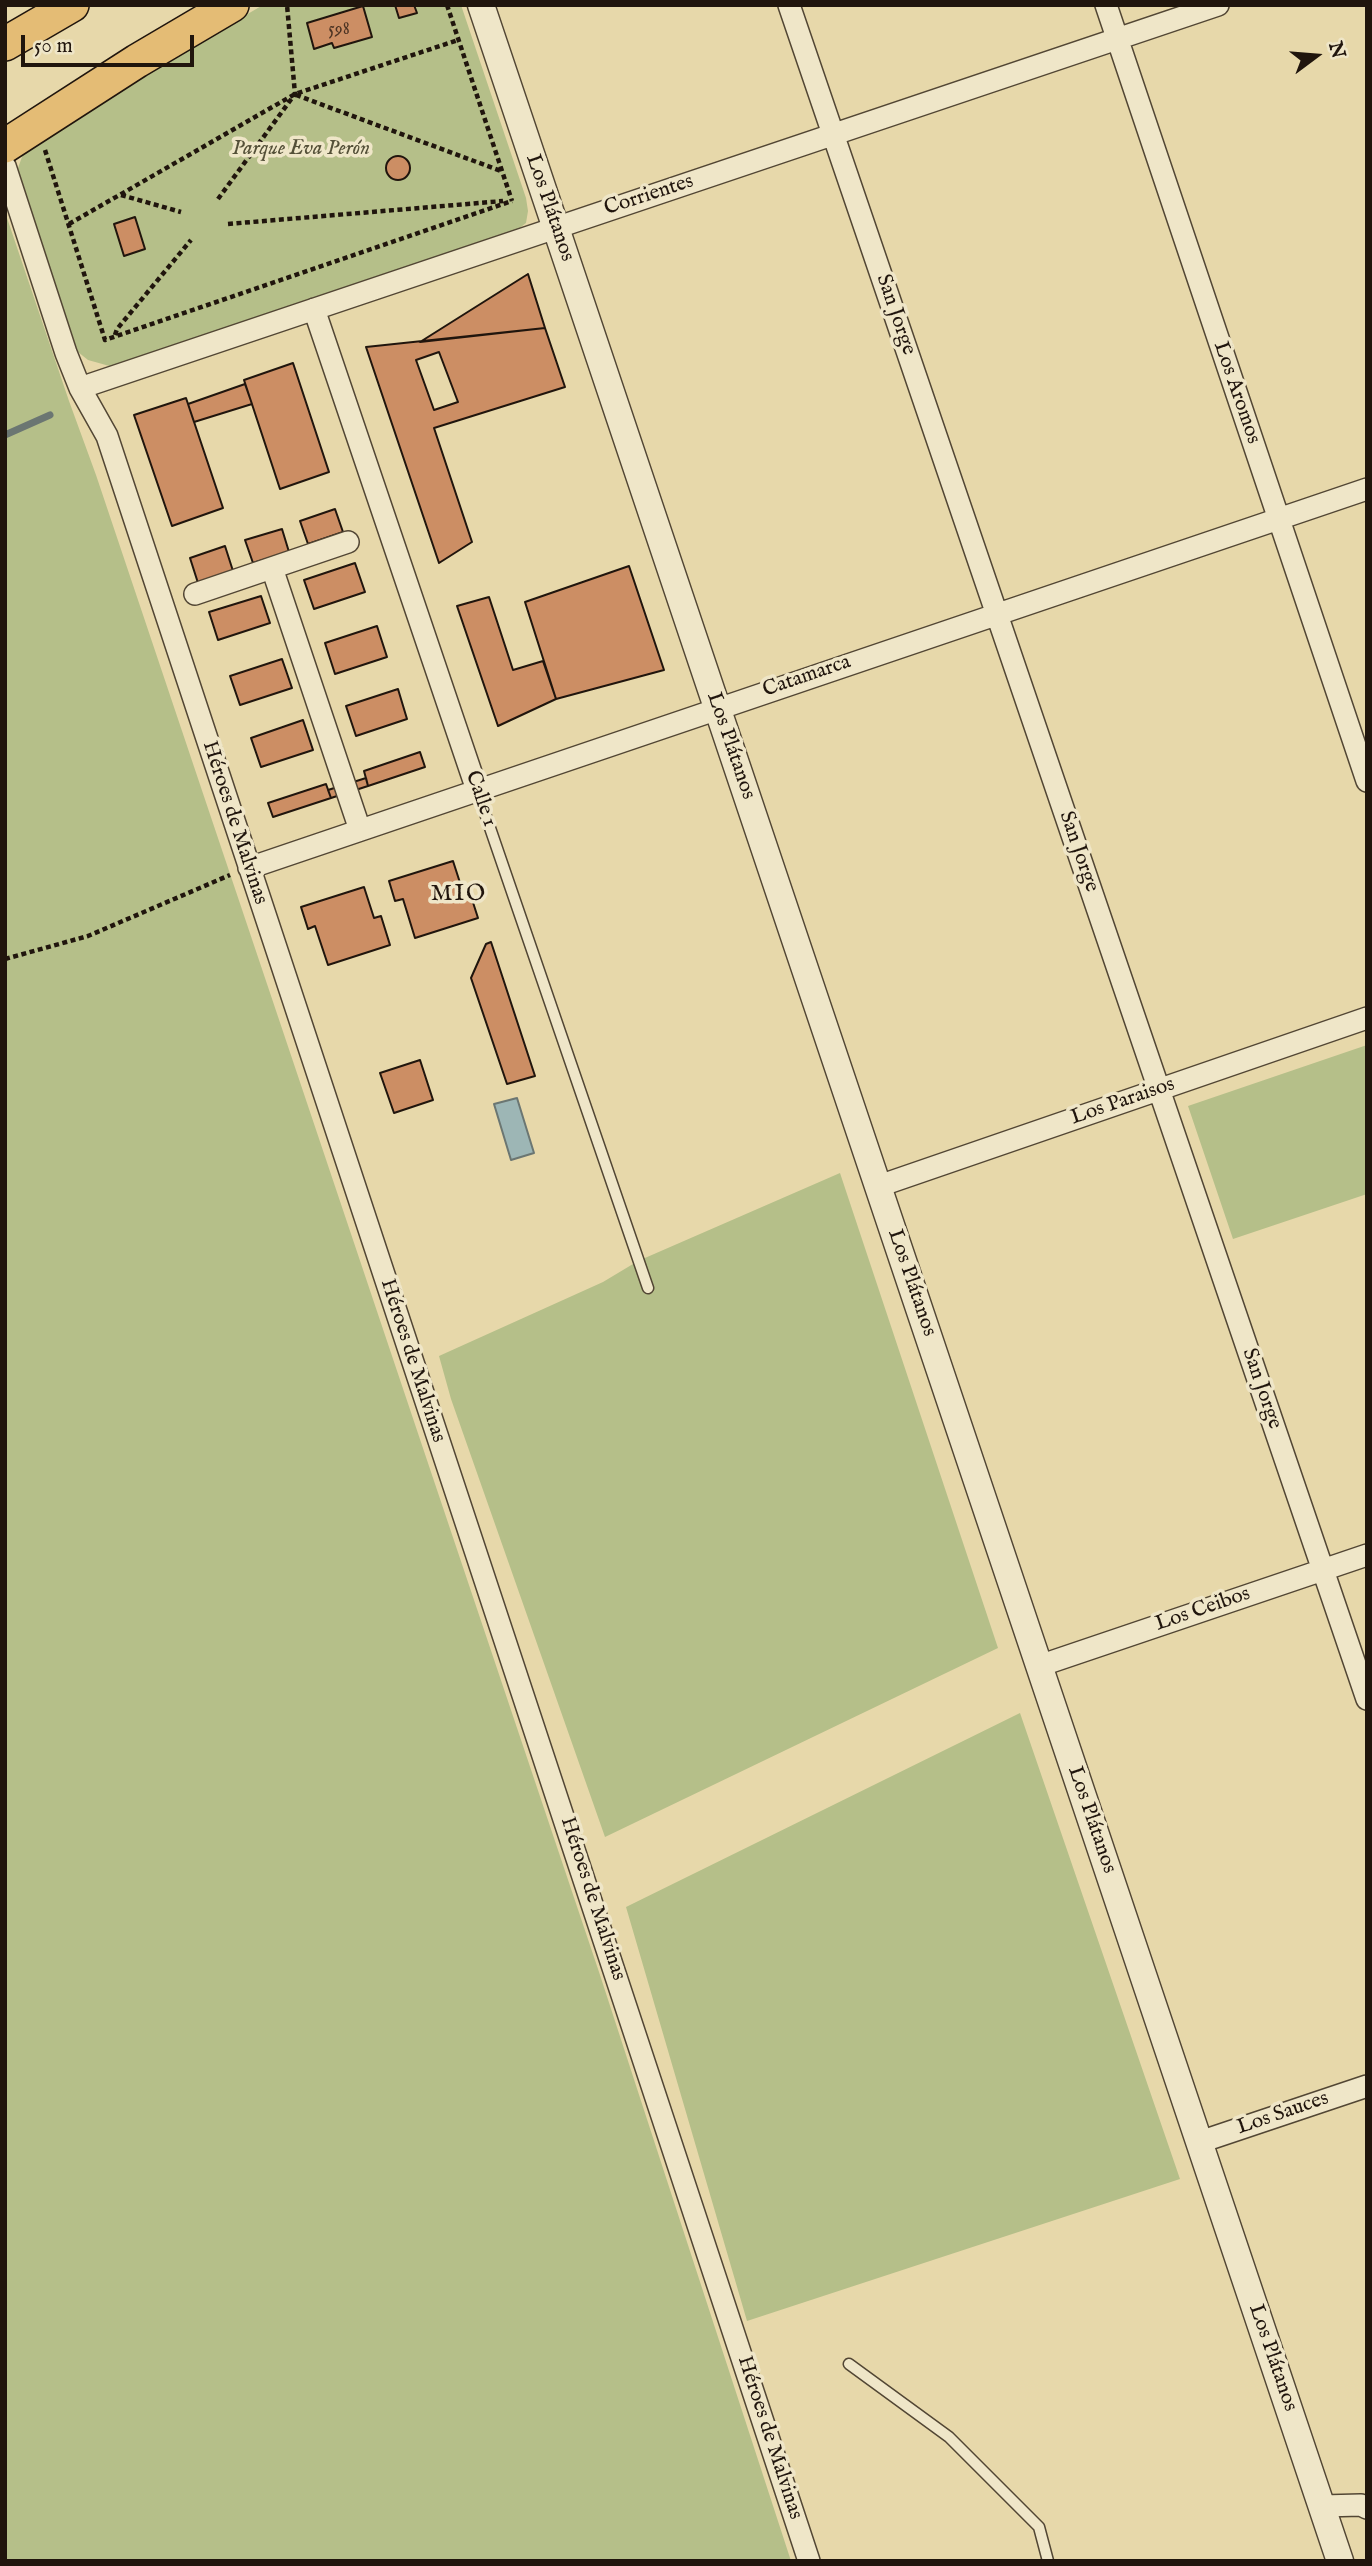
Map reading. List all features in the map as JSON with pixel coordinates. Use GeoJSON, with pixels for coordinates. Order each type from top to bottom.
{"type":"FeatureCollection","features":[{"type":"Feature","properties":{"kind":"main road"},"geometry":{"type":"LineString","coordinates":[[5,44],[72,5]]}},
{"type":"Feature","properties":{"kind":"main road"},"geometry":{"type":"LineString","coordinates":[[5,146],[137,61],[232,5]]}},
{"type":"Feature","properties":{"kind":"street","name":"Los Plátanos"},"geometry":{"type":"LineString","coordinates":[[481,5],[1340,2561]]}},
{"type":"Feature","properties":{"kind":"street","name":"San Jorge"},"geometry":{"type":"LineString","coordinates":[[789,5],[1367,1699]]}},
{"type":"Feature","properties":{"kind":"street","name":"Los Aromos"},"geometry":{"type":"LineString","coordinates":[[1106,5],[1367,781]]}},
{"type":"Feature","properties":{"kind":"street","name":"Corrientes"},"geometry":{"type":"LineString","coordinates":[[80,388],[1218,5]]}},
{"type":"Feature","properties":{"kind":"street","name":"Héroes de Malvinas"},"geometry":{"type":"LineString","coordinates":[[5,166],[66,353],[80,388],[107,436],[809,2561]]}},
{"type":"Feature","properties":{"kind":"street","name":"Calle 1"},"geometry":{"type":"LineString","coordinates":[[314,309],[477,790]]}},
{"type":"Feature","properties":{"kind":"street","name":"Catamarca"},"geometry":{"type":"LineString","coordinates":[[249,868],[717,707],[1367,489]]}},
{"type":"Feature","properties":{"kind":"street"},"geometry":{"type":"LineString","coordinates":[[195,594],[348,542]]}},
{"type":"Feature","properties":{"kind":"street"},"geometry":{"type":"LineString","coordinates":[[272,568],[360,830]]}},
{"type":"Feature","properties":{"kind":"street","name":"Los Paraisos"},"geometry":{"type":"LineString","coordinates":[[878,1186],[1367,1018]]}},
{"type":"Feature","properties":{"kind":"street","name":"Los Ceibos"},"geometry":{"type":"LineString","coordinates":[[1039,1665],[1367,1555]]}},
{"type":"Feature","properties":{"kind":"street","name":"Los Sauces"},"geometry":{"type":"LineString","coordinates":[[1200,2142],[1367,2086]]}},
{"type":"Feature","properties":{"kind":"street"},"geometry":{"type":"LineString","coordinates":[[1322,2506],[1361,2505],[1367,2508]]}},
{"type":"Feature","properties":{"kind":"lane","name":"Calle 1"},"geometry":{"type":"LineString","coordinates":[[477,790],[648,1287]]}},
{"type":"Feature","properties":{"kind":"lane"},"geometry":{"type":"LineString","coordinates":[[849,2364],[949,2437],[1039,2527],[1048,2561]]}},
{"type":"Feature","properties":{"kind":"path"},"geometry":{"type":"LineString","coordinates":[[218,199],[295,94],[287,5]]}},
{"type":"Feature","properties":{"kind":"path"},"geometry":{"type":"LineString","coordinates":[[447,5],[512,201]]}},
{"type":"Feature","properties":{"kind":"path"},"geometry":{"type":"LineString","coordinates":[[69,224],[295,94],[458,40]]}},
{"type":"Feature","properties":{"kind":"path"},"geometry":{"type":"LineString","coordinates":[[295,94],[501,171]]}},
{"type":"Feature","properties":{"kind":"path"},"geometry":{"type":"LineString","coordinates":[[44,146],[105,340],[512,201]]}},
{"type":"Feature","properties":{"kind":"path"},"geometry":{"type":"LineString","coordinates":[[120,194],[181,212]]}},
{"type":"Feature","properties":{"kind":"path"},"geometry":{"type":"LineString","coordinates":[[228,224],[512,201]]}},
{"type":"Feature","properties":{"kind":"path"},"geometry":{"type":"LineString","coordinates":[[114,336],[191,240]]}},
{"type":"Feature","properties":{"kind":"path"},"geometry":{"type":"LineString","coordinates":[[5,960],[88,936],[249,868]]}},
{"type":"Feature","properties":{"kind":"green space","name":"Parque Eva Perón"},"geometry":{"type":"Polygon","coordinates":[[[263,5],[461,5],[526,198],[526,223],[517,230],[113,367],[88,360],[78,352],[21,185],[18,168],[27,143],[263,5]]]}},
{"type":"Feature","properties":{"kind":"green space"},"geometry":{"type":"Polygon","coordinates":[[[5,212],[96,475],[599,1972],[791,2561],[5,2561],[5,212]]]}},
{"type":"Feature","properties":{"kind":"green space"},"geometry":{"type":"Polygon","coordinates":[[[1367,1045],[1367,1194],[1233,1239],[1188,1106],[1367,1045]]]}},
{"type":"Feature","properties":{"kind":"green space"},"geometry":{"type":"Polygon","coordinates":[[[840,1173],[998,1648],[605,1837],[451,1399],[439,1356],[603,1282],[638,1261],[840,1173]]]}},
{"type":"Feature","properties":{"kind":"green space"},"geometry":{"type":"Polygon","coordinates":[[[1020,1713],[1180,2179],[747,2321],[626,1907],[1020,1713]]]}},
{"type":"Feature","properties":{"kind":"water"},"geometry":{"type":"Polygon","coordinates":[[[517,1098],[534,1153],[511,1160],[494,1104],[517,1098]]]}},
{"type":"Feature","properties":{"kind":"building"},"geometry":{"type":"Polygon","coordinates":[[[395,5],[414,5],[417,13],[399,18],[395,5]]]}},
{"type":"Feature","properties":{"kind":"building"},"geometry":{"type":"Polygon","coordinates":[[[363,6],[372,37],[334,48],[332,43],[314,49],[307,23],[363,6]]]}},
{"type":"Feature","properties":{"kind":"building"},"geometry":{"type":"Polygon","coordinates":[[[398,156],[409,163],[410,168],[403,179],[398,180],[387,173],[386,168],[393,157],[398,156]]]}},
{"type":"Feature","properties":{"kind":"building"},"geometry":{"type":"Polygon","coordinates":[[[135,217],[145,249],[124,256],[114,224],[135,217]]]}},
{"type":"Feature","properties":{"kind":"building"},"geometry":{"type":"Polygon","coordinates":[[[528,274],[545,328],[420,342],[528,274]]]}},
{"type":"Feature","properties":{"kind":"building"},"geometry":{"type":"Polygon","coordinates":[[[545,328],[565,387],[434,428],[472,542],[439,563],[366,347],[545,328]],[[439,352],[416,360],[434,410],[458,402],[439,352]]]}},
{"type":"Feature","properties":{"kind":"building"},"geometry":{"type":"Polygon","coordinates":[[[293,363],[329,472],[280,489],[244,380],[293,363]]]}},
{"type":"Feature","properties":{"kind":"building"},"geometry":{"type":"Polygon","coordinates":[[[245,384],[252,404],[194,422],[188,404],[245,384]]]}},
{"type":"Feature","properties":{"kind":"building"},"geometry":{"type":"Polygon","coordinates":[[[186,398],[223,508],[172,526],[134,415],[186,398]]]}},
{"type":"Feature","properties":{"kind":"building"},"geometry":{"type":"Polygon","coordinates":[[[335,509],[343,532],[308,544],[300,521],[335,509]]]}},
{"type":"Feature","properties":{"kind":"building"},"geometry":{"type":"Polygon","coordinates":[[[282,529],[289,552],[253,563],[245,540],[282,529]]]}},
{"type":"Feature","properties":{"kind":"building"},"geometry":{"type":"Polygon","coordinates":[[[225,546],[233,571],[198,583],[190,558],[225,546]]]}},
{"type":"Feature","properties":{"kind":"building"},"geometry":{"type":"Polygon","coordinates":[[[355,563],[365,592],[314,609],[304,580],[355,563]]]}},
{"type":"Feature","properties":{"kind":"building"},"geometry":{"type":"Polygon","coordinates":[[[629,566],[664,670],[556,699],[525,602],[629,566]]]}},
{"type":"Feature","properties":{"kind":"building"},"geometry":{"type":"Polygon","coordinates":[[[261,596],[270,623],[218,640],[209,612],[261,596]]]}},
{"type":"Feature","properties":{"kind":"building"},"geometry":{"type":"Polygon","coordinates":[[[489,597],[513,670],[543,661],[556,699],[498,726],[457,606],[489,597]]]}},
{"type":"Feature","properties":{"kind":"building"},"geometry":{"type":"Polygon","coordinates":[[[377,626],[387,657],[335,674],[325,643],[377,626]]]}},
{"type":"Feature","properties":{"kind":"building"},"geometry":{"type":"Polygon","coordinates":[[[282,659],[292,688],[240,705],[230,676],[282,659]]]}},
{"type":"Feature","properties":{"kind":"building"},"geometry":{"type":"Polygon","coordinates":[[[398,689],[407,719],[356,736],[346,706],[398,689]]]}},
{"type":"Feature","properties":{"kind":"building"},"geometry":{"type":"Polygon","coordinates":[[[303,720],[313,750],[261,767],[251,738],[303,720]]]}},
{"type":"Feature","properties":{"kind":"building"},"geometry":{"type":"Polygon","coordinates":[[[420,752],[425,767],[368,786],[364,771],[420,752]]]}},
{"type":"Feature","properties":{"kind":"building"},"geometry":{"type":"Polygon","coordinates":[[[366,778],[368,786],[331,798],[328,790],[366,778]]]}},
{"type":"Feature","properties":{"kind":"building"},"geometry":{"type":"Polygon","coordinates":[[[326,784],[331,798],[273,817],[268,803],[326,784]]]}},
{"type":"Feature","properties":{"kind":"building"},"geometry":{"type":"Polygon","coordinates":[[[453,861],[463,892],[469,890],[478,918],[415,938],[403,899],[395,901],[389,881],[453,861]]]}},
{"type":"Feature","properties":{"kind":"building"},"geometry":{"type":"Polygon","coordinates":[[[364,887],[374,918],[381,916],[390,945],[328,965],[315,926],[308,929],[301,907],[364,887]]]}},
{"type":"Feature","properties":{"kind":"building"},"geometry":{"type":"Polygon","coordinates":[[[491,942],[535,1076],[507,1084],[471,978],[486,944],[491,942]]]}},
{"type":"Feature","properties":{"kind":"building"},"geometry":{"type":"Polygon","coordinates":[[[420,1060],[433,1100],[394,1113],[380,1073],[420,1060]]]}},
{"type":"Feature","properties":{"kind":"waterway"},"geometry":{"type":"LineString","coordinates":[[5,435],[50,415]]}},
{"type":"Feature","properties":{"kind":"district","name":"MIO"},"geometry":{"type":"Point","coordinates":[459,895]}}]}
